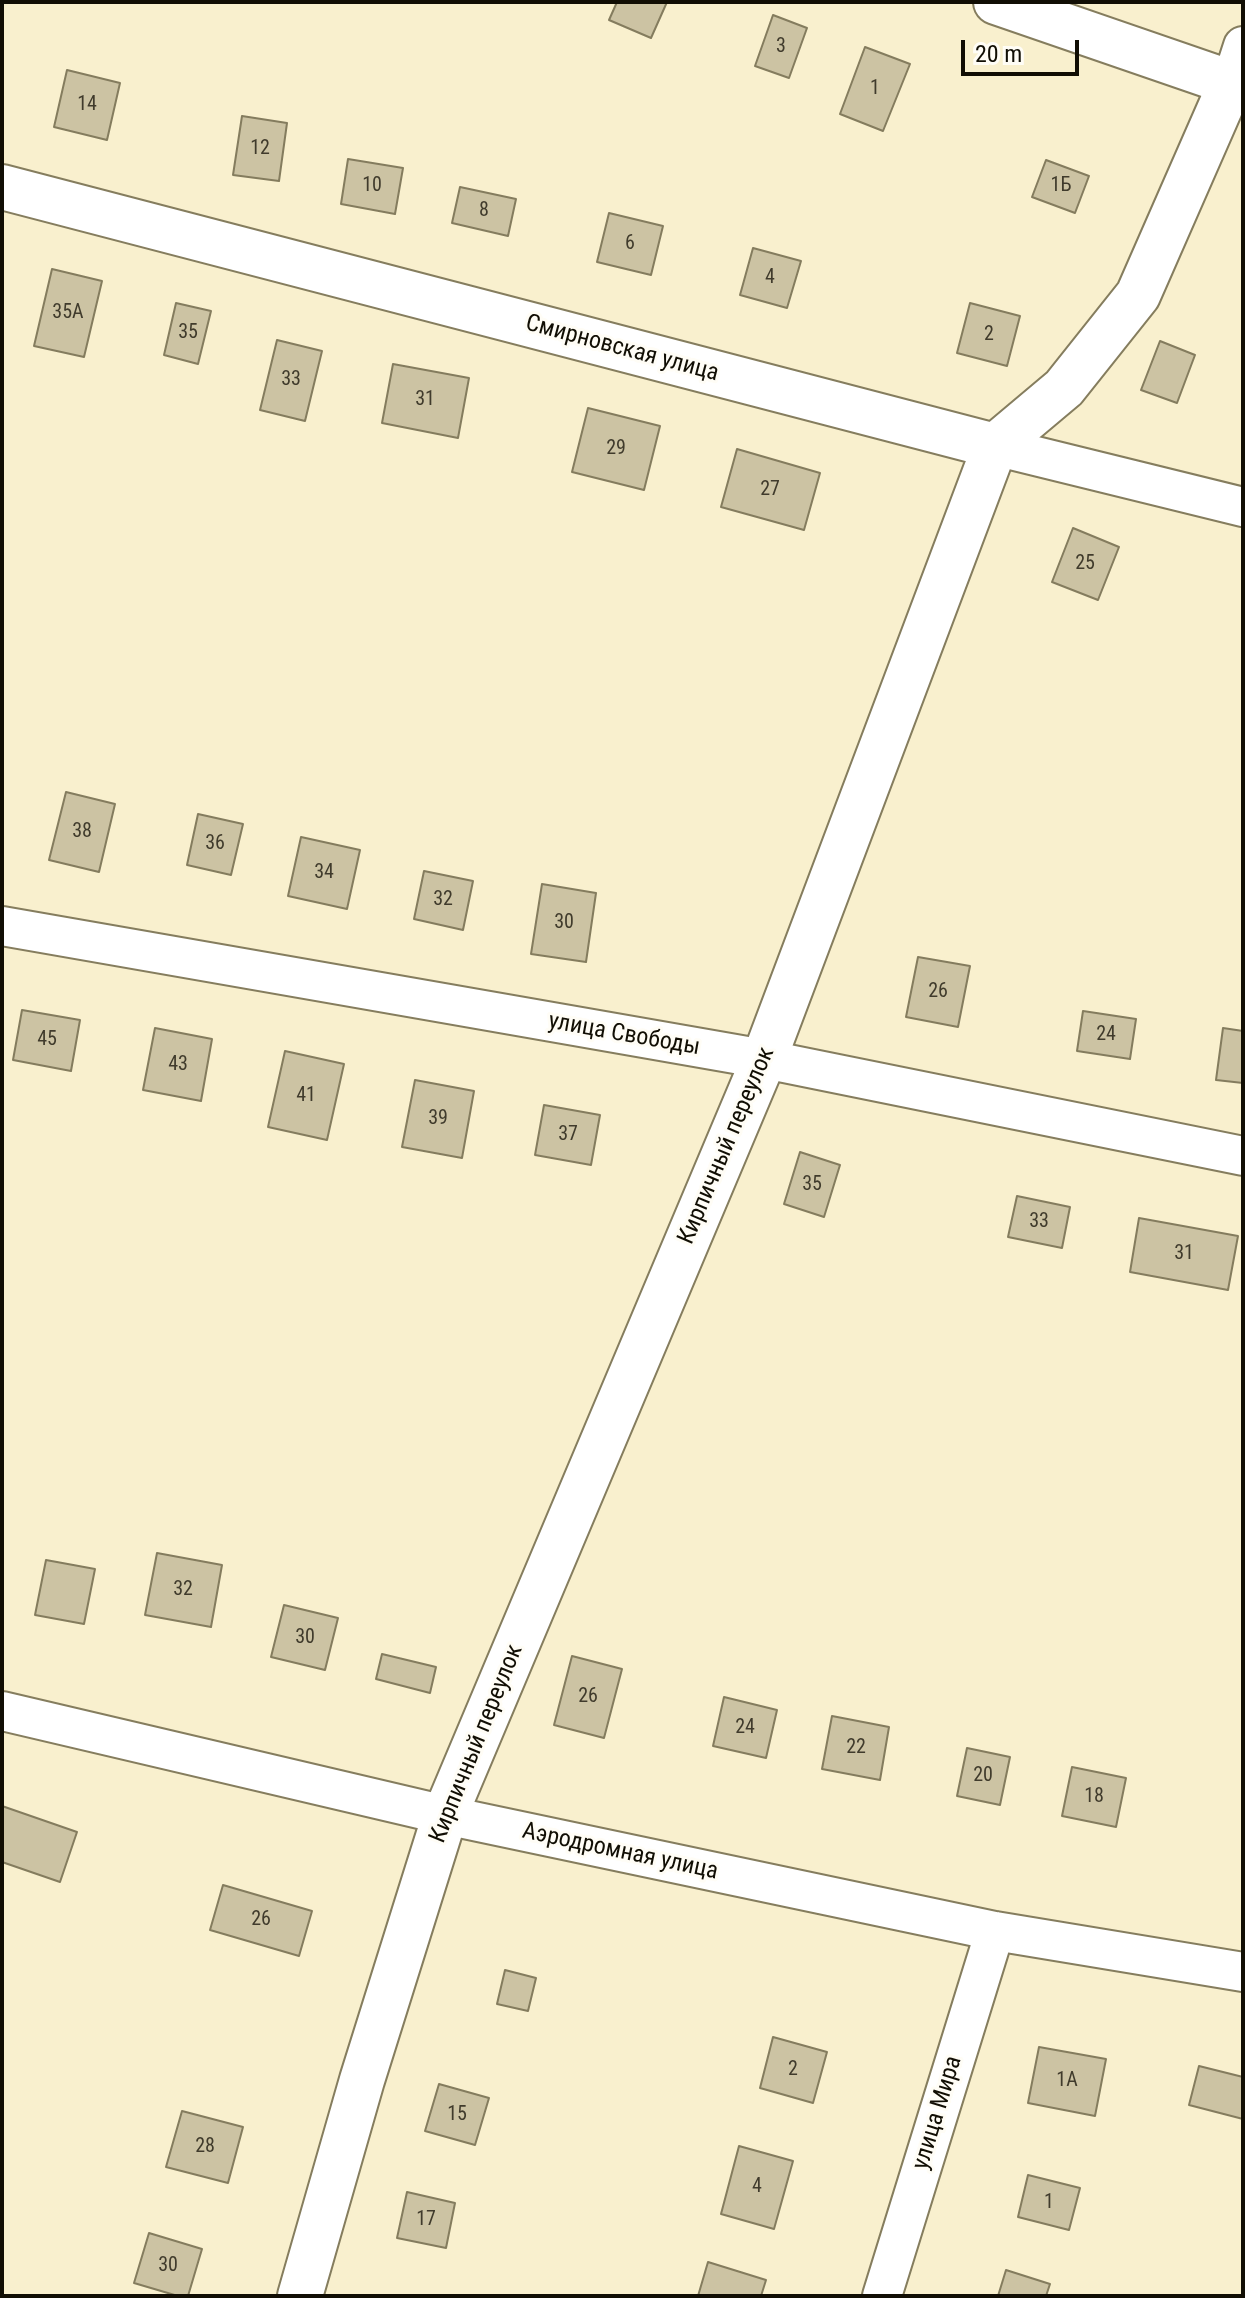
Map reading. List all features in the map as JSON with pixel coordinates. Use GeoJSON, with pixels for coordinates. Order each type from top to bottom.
{"type":"FeatureCollection","features":[{"type":"Feature","properties":{"kind":"street"},"geometry":{"type":"LineString","coordinates":[[996,2],[1239,72]]}},
{"type":"Feature","properties":{"kind":"street","name":"Кирпичный переулок"},"geometry":{"type":"LineString","coordinates":[[300,2296],[362,2080],[445,1815],[764,1059],[995,446],[1064,388],[1138,295],[1239,72]]}},
{"type":"Feature","properties":{"kind":"street","name":"Смирновская улица"},"geometry":{"type":"LineString","coordinates":[[2,187],[995,446],[1243,507]]}},
{"type":"Feature","properties":{"kind":"street","name":"улица Свободы"},"geometry":{"type":"LineString","coordinates":[[2,926],[764,1059],[1243,1156]]}},
{"type":"Feature","properties":{"kind":"street","name":"Аэродромная улица"},"geometry":{"type":"LineString","coordinates":[[2,1711],[445,1815],[995,1931],[1243,1972]]}},
{"type":"Feature","properties":{"kind":"street","name":"улица Мира"},"geometry":{"type":"LineString","coordinates":[[882,2296],[995,1931]]}},
{"type":"Feature","properties":{"kind":"building"},"geometry":{"type":"Polygon","coordinates":[[[617,2],[667,2],[651,38],[609,20],[617,2]]]}},
{"type":"Feature","properties":{"kind":"building"},"geometry":{"type":"Polygon","coordinates":[[[773,15],[807,28],[789,78],[755,66],[773,15]]]}},
{"type":"Feature","properties":{"kind":"building"},"geometry":{"type":"Polygon","coordinates":[[[865,47],[910,64],[883,131],[840,114],[865,47]]]}},
{"type":"Feature","properties":{"kind":"building"},"geometry":{"type":"Polygon","coordinates":[[[67,70],[120,83],[107,140],[54,127],[67,70]]]}},
{"type":"Feature","properties":{"kind":"building"},"geometry":{"type":"Polygon","coordinates":[[[242,116],[287,123],[279,181],[233,175],[242,116]]]}},
{"type":"Feature","properties":{"kind":"building"},"geometry":{"type":"Polygon","coordinates":[[[348,159],[403,168],[395,214],[341,204],[348,159]]]}},
{"type":"Feature","properties":{"kind":"building"},"geometry":{"type":"Polygon","coordinates":[[[1046,160],[1089,176],[1075,213],[1032,197],[1046,160]]]}},
{"type":"Feature","properties":{"kind":"building"},"geometry":{"type":"Polygon","coordinates":[[[460,187],[516,199],[508,236],[452,223],[460,187]]]}},
{"type":"Feature","properties":{"kind":"building"},"geometry":{"type":"Polygon","coordinates":[[[609,213],[663,226],[651,275],[597,262],[609,213]]]}},
{"type":"Feature","properties":{"kind":"building"},"geometry":{"type":"Polygon","coordinates":[[[753,248],[801,261],[787,308],[740,295],[753,248]]]}},
{"type":"Feature","properties":{"kind":"building"},"geometry":{"type":"Polygon","coordinates":[[[52,269],[102,281],[84,357],[34,346],[52,269]]]}},
{"type":"Feature","properties":{"kind":"building"},"geometry":{"type":"Polygon","coordinates":[[[176,303],[211,311],[198,364],[164,355],[176,303]]]}},
{"type":"Feature","properties":{"kind":"building"},"geometry":{"type":"Polygon","coordinates":[[[970,303],[1020,316],[1007,366],[957,353],[970,303]]]}},
{"type":"Feature","properties":{"kind":"building"},"geometry":{"type":"Polygon","coordinates":[[[277,340],[322,351],[305,421],[260,410],[277,340]]]}},
{"type":"Feature","properties":{"kind":"building"},"geometry":{"type":"Polygon","coordinates":[[[1160,341],[1195,355],[1177,403],[1141,390],[1160,341]]]}},
{"type":"Feature","properties":{"kind":"building"},"geometry":{"type":"Polygon","coordinates":[[[393,364],[469,378],[458,438],[382,423],[393,364]]]}},
{"type":"Feature","properties":{"kind":"building"},"geometry":{"type":"Polygon","coordinates":[[[588,408],[660,426],[644,490],[572,472],[588,408]]]}},
{"type":"Feature","properties":{"kind":"building"},"geometry":{"type":"Polygon","coordinates":[[[737,449],[820,473],[804,530],[721,507],[737,449]]]}},
{"type":"Feature","properties":{"kind":"building"},"geometry":{"type":"Polygon","coordinates":[[[1073,528],[1119,547],[1098,600],[1052,582],[1073,528]]]}},
{"type":"Feature","properties":{"kind":"building"},"geometry":{"type":"Polygon","coordinates":[[[66,792],[115,804],[99,872],[49,860],[66,792]]]}},
{"type":"Feature","properties":{"kind":"building"},"geometry":{"type":"Polygon","coordinates":[[[198,814],[243,824],[231,875],[187,865],[198,814]]]}},
{"type":"Feature","properties":{"kind":"building"},"geometry":{"type":"Polygon","coordinates":[[[301,837],[360,850],[347,909],[288,896],[301,837]]]}},
{"type":"Feature","properties":{"kind":"building"},"geometry":{"type":"Polygon","coordinates":[[[424,871],[473,881],[463,930],[414,919],[424,871]]]}},
{"type":"Feature","properties":{"kind":"building"},"geometry":{"type":"Polygon","coordinates":[[[542,884],[596,893],[586,962],[531,954],[542,884]]]}},
{"type":"Feature","properties":{"kind":"building"},"geometry":{"type":"Polygon","coordinates":[[[918,957],[970,966],[958,1027],[906,1017],[918,957]]]}},
{"type":"Feature","properties":{"kind":"building"},"geometry":{"type":"Polygon","coordinates":[[[22,1010],[80,1020],[71,1071],[13,1060],[22,1010]]]}},
{"type":"Feature","properties":{"kind":"building"},"geometry":{"type":"Polygon","coordinates":[[[1083,1011],[1136,1019],[1130,1059],[1077,1051],[1083,1011]]]}},
{"type":"Feature","properties":{"kind":"building"},"geometry":{"type":"Polygon","coordinates":[[[155,1028],[212,1039],[201,1101],[143,1090],[155,1028]]]}},
{"type":"Feature","properties":{"kind":"building"},"geometry":{"type":"Polygon","coordinates":[[[1223,1028],[1243,1031],[1243,1083],[1216,1080],[1223,1028]]]}},
{"type":"Feature","properties":{"kind":"building"},"geometry":{"type":"Polygon","coordinates":[[[285,1051],[344,1064],[327,1140],[268,1127],[285,1051]]]}},
{"type":"Feature","properties":{"kind":"building"},"geometry":{"type":"Polygon","coordinates":[[[415,1080],[474,1091],[462,1158],[402,1147],[415,1080]]]}},
{"type":"Feature","properties":{"kind":"building"},"geometry":{"type":"Polygon","coordinates":[[[544,1105],[600,1115],[591,1165],[535,1155],[544,1105]]]}},
{"type":"Feature","properties":{"kind":"building"},"geometry":{"type":"Polygon","coordinates":[[[800,1152],[840,1165],[824,1217],[784,1204],[800,1152]]]}},
{"type":"Feature","properties":{"kind":"building"},"geometry":{"type":"Polygon","coordinates":[[[1017,1196],[1070,1207],[1062,1248],[1008,1237],[1017,1196]]]}},
{"type":"Feature","properties":{"kind":"building"},"geometry":{"type":"Polygon","coordinates":[[[1139,1218],[1238,1236],[1228,1290],[1130,1272],[1139,1218]]]}},
{"type":"Feature","properties":{"kind":"building"},"geometry":{"type":"Polygon","coordinates":[[[157,1553],[222,1565],[211,1627],[145,1615],[157,1553]]]}},
{"type":"Feature","properties":{"kind":"building"},"geometry":{"type":"Polygon","coordinates":[[[46,1560],[95,1569],[84,1624],[35,1615],[46,1560]]]}},
{"type":"Feature","properties":{"kind":"building"},"geometry":{"type":"Polygon","coordinates":[[[284,1605],[338,1618],[325,1670],[271,1657],[284,1605]]]}},
{"type":"Feature","properties":{"kind":"building"},"geometry":{"type":"Polygon","coordinates":[[[382,1654],[436,1667],[430,1693],[376,1679],[382,1654]]]}},
{"type":"Feature","properties":{"kind":"building"},"geometry":{"type":"Polygon","coordinates":[[[572,1656],[622,1669],[604,1738],[554,1725],[572,1656]]]}},
{"type":"Feature","properties":{"kind":"building"},"geometry":{"type":"Polygon","coordinates":[[[724,1697],[777,1710],[766,1758],[713,1746],[724,1697]]]}},
{"type":"Feature","properties":{"kind":"building"},"geometry":{"type":"Polygon","coordinates":[[[832,1716],[889,1727],[880,1780],[822,1769],[832,1716]]]}},
{"type":"Feature","properties":{"kind":"building"},"geometry":{"type":"Polygon","coordinates":[[[967,1748],[1010,1757],[1000,1805],[957,1796],[967,1748]]]}},
{"type":"Feature","properties":{"kind":"building"},"geometry":{"type":"Polygon","coordinates":[[[1072,1767],[1126,1778],[1116,1827],[1062,1816],[1072,1767]]]}},
{"type":"Feature","properties":{"kind":"building"},"geometry":{"type":"Polygon","coordinates":[[[2,1806],[77,1832],[60,1882],[2,1862],[2,1806]]]}},
{"type":"Feature","properties":{"kind":"building"},"geometry":{"type":"Polygon","coordinates":[[[223,1885],[312,1911],[299,1956],[210,1930],[223,1885]]]}},
{"type":"Feature","properties":{"kind":"building"},"geometry":{"type":"Polygon","coordinates":[[[505,1970],[536,1978],[528,2011],[497,2004],[505,1970]]]}},
{"type":"Feature","properties":{"kind":"building"},"geometry":{"type":"Polygon","coordinates":[[[773,2037],[827,2052],[813,2103],[760,2088],[773,2037]]]}},
{"type":"Feature","properties":{"kind":"building"},"geometry":{"type":"Polygon","coordinates":[[[1039,2047],[1106,2059],[1095,2116],[1028,2103],[1039,2047]]]}},
{"type":"Feature","properties":{"kind":"building"},"geometry":{"type":"Polygon","coordinates":[[[1199,2066],[1243,2077],[1243,2119],[1189,2105],[1199,2066]]]}},
{"type":"Feature","properties":{"kind":"building"},"geometry":{"type":"Polygon","coordinates":[[[439,2084],[489,2098],[475,2145],[425,2131],[439,2084]]]}},
{"type":"Feature","properties":{"kind":"building"},"geometry":{"type":"Polygon","coordinates":[[[182,2111],[243,2127],[228,2183],[166,2167],[182,2111]]]}},
{"type":"Feature","properties":{"kind":"building"},"geometry":{"type":"Polygon","coordinates":[[[739,2146],[793,2161],[774,2229],[721,2214],[739,2146]]]}},
{"type":"Feature","properties":{"kind":"building"},"geometry":{"type":"Polygon","coordinates":[[[1028,2175],[1080,2188],[1069,2230],[1018,2217],[1028,2175]]]}},
{"type":"Feature","properties":{"kind":"building"},"geometry":{"type":"Polygon","coordinates":[[[407,2192],[455,2203],[446,2248],[397,2238],[407,2192]]]}},
{"type":"Feature","properties":{"kind":"building"},"geometry":{"type":"Polygon","coordinates":[[[149,2233],[202,2249],[188,2296],[134,2283],[149,2233]]]}},
{"type":"Feature","properties":{"kind":"building"},"geometry":{"type":"Polygon","coordinates":[[[708,2262],[766,2280],[761,2296],[698,2296],[708,2262]]]}},
{"type":"Feature","properties":{"kind":"building"},"geometry":{"type":"Polygon","coordinates":[[[1006,2270],[1050,2284],[1046,2296],[998,2296],[1006,2270]]]}}]}
